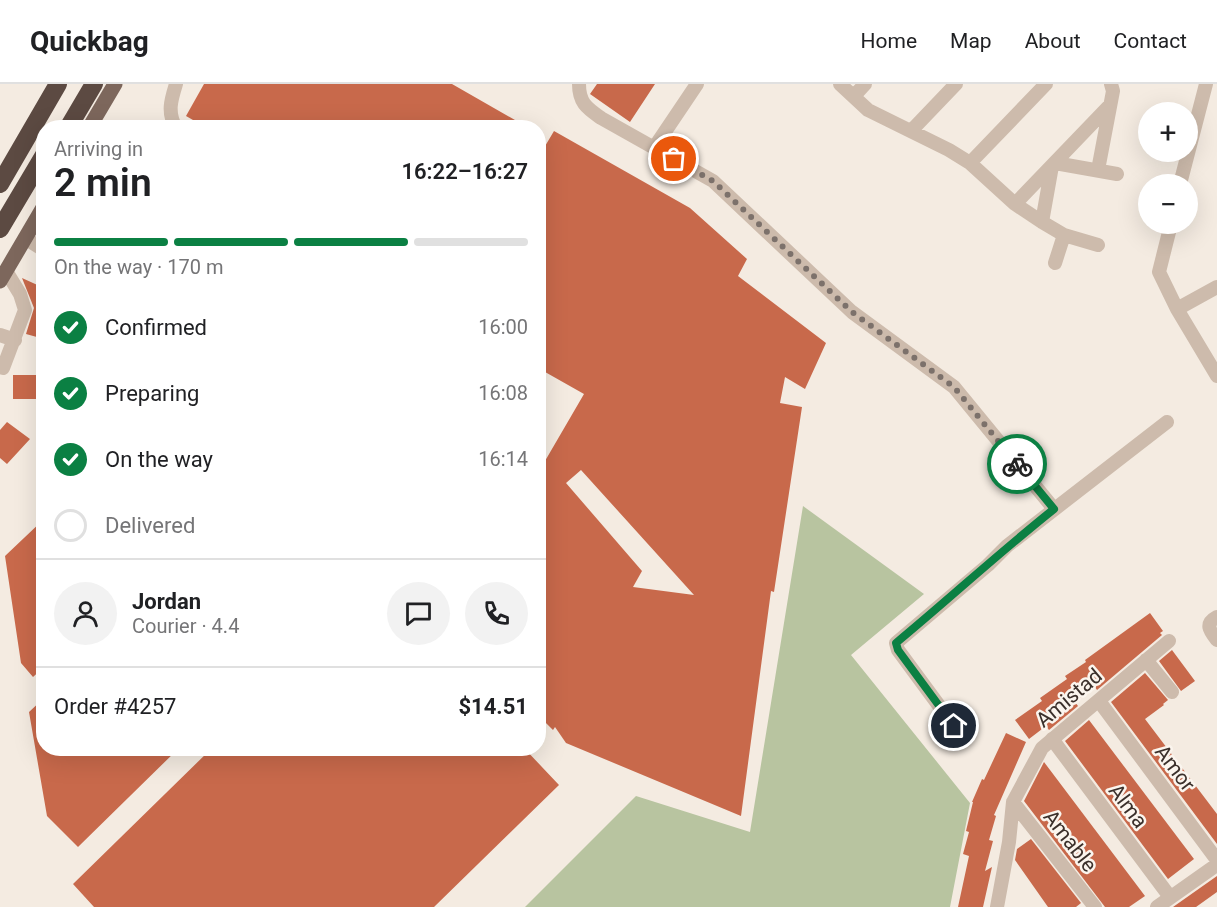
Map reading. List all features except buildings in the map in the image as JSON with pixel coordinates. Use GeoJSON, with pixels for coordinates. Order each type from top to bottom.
{"type":"FeatureCollection","features":[{"type":"Feature","properties":{"kind":"highway"},"geometry":{"type":"LineString","coordinates":[[0,178],[57,84]]}},
{"type":"Feature","properties":{"kind":"highway"},"geometry":{"type":"LineString","coordinates":[[36,120],[57,84]]}},
{"type":"Feature","properties":{"kind":"highway"},"geometry":{"type":"LineString","coordinates":[[65,120],[85,84]]}},
{"type":"Feature","properties":{"kind":"highway"},"geometry":{"type":"LineString","coordinates":[[73,120],[94,84]]}},
{"type":"Feature","properties":{"kind":"highway"},"geometry":{"type":"LineString","coordinates":[[0,184],[36,121]]}},
{"type":"Feature","properties":{"kind":"highway"},"geometry":{"type":"LineString","coordinates":[[0,229],[36,168]]}},
{"type":"Feature","properties":{"kind":"highway"},"geometry":{"type":"LineString","coordinates":[[0,241],[36,181]]}},
{"type":"Feature","properties":{"kind":"main road"},"geometry":{"type":"LineString","coordinates":[[94,120],[115,84]]}},
{"type":"Feature","properties":{"kind":"main road"},"geometry":{"type":"LineString","coordinates":[[3,276],[36,219]]}},
{"type":"Feature","properties":{"kind":"street"},"geometry":{"type":"LineString","coordinates":[[172,120],[170,107],[176,84]]}},
{"type":"Feature","properties":{"kind":"street"},"geometry":{"type":"LineString","coordinates":[[579,84],[579,96],[588,108],[713,181],[852,312],[954,387],[1054,509]]}},
{"type":"Feature","properties":{"kind":"street"},"geometry":{"type":"LineString","coordinates":[[654,148],[697,84]]}},
{"type":"Feature","properties":{"kind":"street"},"geometry":{"type":"LineString","coordinates":[[840,84],[868,110],[949,150],[970,163],[1016,204],[1042,222],[1064,234],[1098,244]]}},
{"type":"Feature","properties":{"kind":"street"},"geometry":{"type":"LineString","coordinates":[[854,96],[866,84]]}},
{"type":"Feature","properties":{"kind":"street"},"geometry":{"type":"LineString","coordinates":[[911,131],[956,84]]}},
{"type":"Feature","properties":{"kind":"street"},"geometry":{"type":"LineString","coordinates":[[970,163],[1046,84]]}},
{"type":"Feature","properties":{"kind":"street"},"geometry":{"type":"LineString","coordinates":[[1098,170],[1113,91],[1111,84]]}},
{"type":"Feature","properties":{"kind":"street"},"geometry":{"type":"LineString","coordinates":[[1183,174],[1206,84]]}},
{"type":"Feature","properties":{"kind":"street"},"geometry":{"type":"LineString","coordinates":[[1016,204],[1110,105]]}},
{"type":"Feature","properties":{"kind":"street"},"geometry":{"type":"LineString","coordinates":[[1053,164],[1117,174]]}},
{"type":"Feature","properties":{"kind":"street"},"geometry":{"type":"LineString","coordinates":[[1042,222],[1053,164]]}},
{"type":"Feature","properties":{"kind":"street"},"geometry":{"type":"LineString","coordinates":[[1055,263],[1064,234]]}},
{"type":"Feature","properties":{"kind":"street"},"geometry":{"type":"LineString","coordinates":[[1169,234],[1160,272],[1178,309],[1217,376]]}},
{"type":"Feature","properties":{"kind":"street"},"geometry":{"type":"LineString","coordinates":[[25,238],[36,245]]}},
{"type":"Feature","properties":{"kind":"street"},"geometry":{"type":"LineString","coordinates":[[3,276],[20,294],[25,310],[3,368]]}},
{"type":"Feature","properties":{"kind":"street"},"geometry":{"type":"LineString","coordinates":[[1178,309],[1217,287]]}},
{"type":"Feature","properties":{"kind":"street"},"geometry":{"type":"LineString","coordinates":[[0,335],[15,340]]}},
{"type":"Feature","properties":{"kind":"street"},"geometry":{"type":"LineString","coordinates":[[954,726],[898,650],[896,643],[988,565],[1007,546],[1167,422]]}},
{"type":"Feature","properties":{"kind":"street"},"geometry":{"type":"LineString","coordinates":[[1217,617],[1208,626],[1217,640]]}},
{"type":"Feature","properties":{"kind":"street","name":"Amistad"},"geometry":{"type":"LineString","coordinates":[[997,907],[1009,842],[1012,802],[1042,748],[1169,641]]}},
{"type":"Feature","properties":{"kind":"street"},"geometry":{"type":"LineString","coordinates":[[1146,660],[1172,692]]}},
{"type":"Feature","properties":{"kind":"street","name":"Amor"},"geometry":{"type":"LineString","coordinates":[[1099,701],[1217,860]]}},
{"type":"Feature","properties":{"kind":"street","name":"Alma"},"geometry":{"type":"LineString","coordinates":[[1052,739],[1170,897]]}},
{"type":"Feature","properties":{"kind":"street","name":"Amable"},"geometry":{"type":"LineString","coordinates":[[1012,802],[1095,907]]}},
{"type":"Feature","properties":{"kind":"street"},"geometry":{"type":"LineString","coordinates":[[1157,907],[1215,866],[1217,860]]}},
{"type":"Feature","properties":{"kind":"green space"},"geometry":{"type":"Polygon","coordinates":[[[803,506],[924,594],[851,655],[970,803],[950,907],[525,907],[636,796],[750,832],[803,506]]]}},
{"type":"Feature","properties":{"kind":"way so far"},"geometry":{"type":"LineString","coordinates":[[674,159],[713,181],[852,312],[954,387],[1017,464]]}},
{"type":"Feature","properties":{"kind":"route"},"geometry":{"type":"LineString","coordinates":[[954,726],[898,650],[896,643],[988,565],[1007,546],[1054,509],[1017,464]]}}]}
